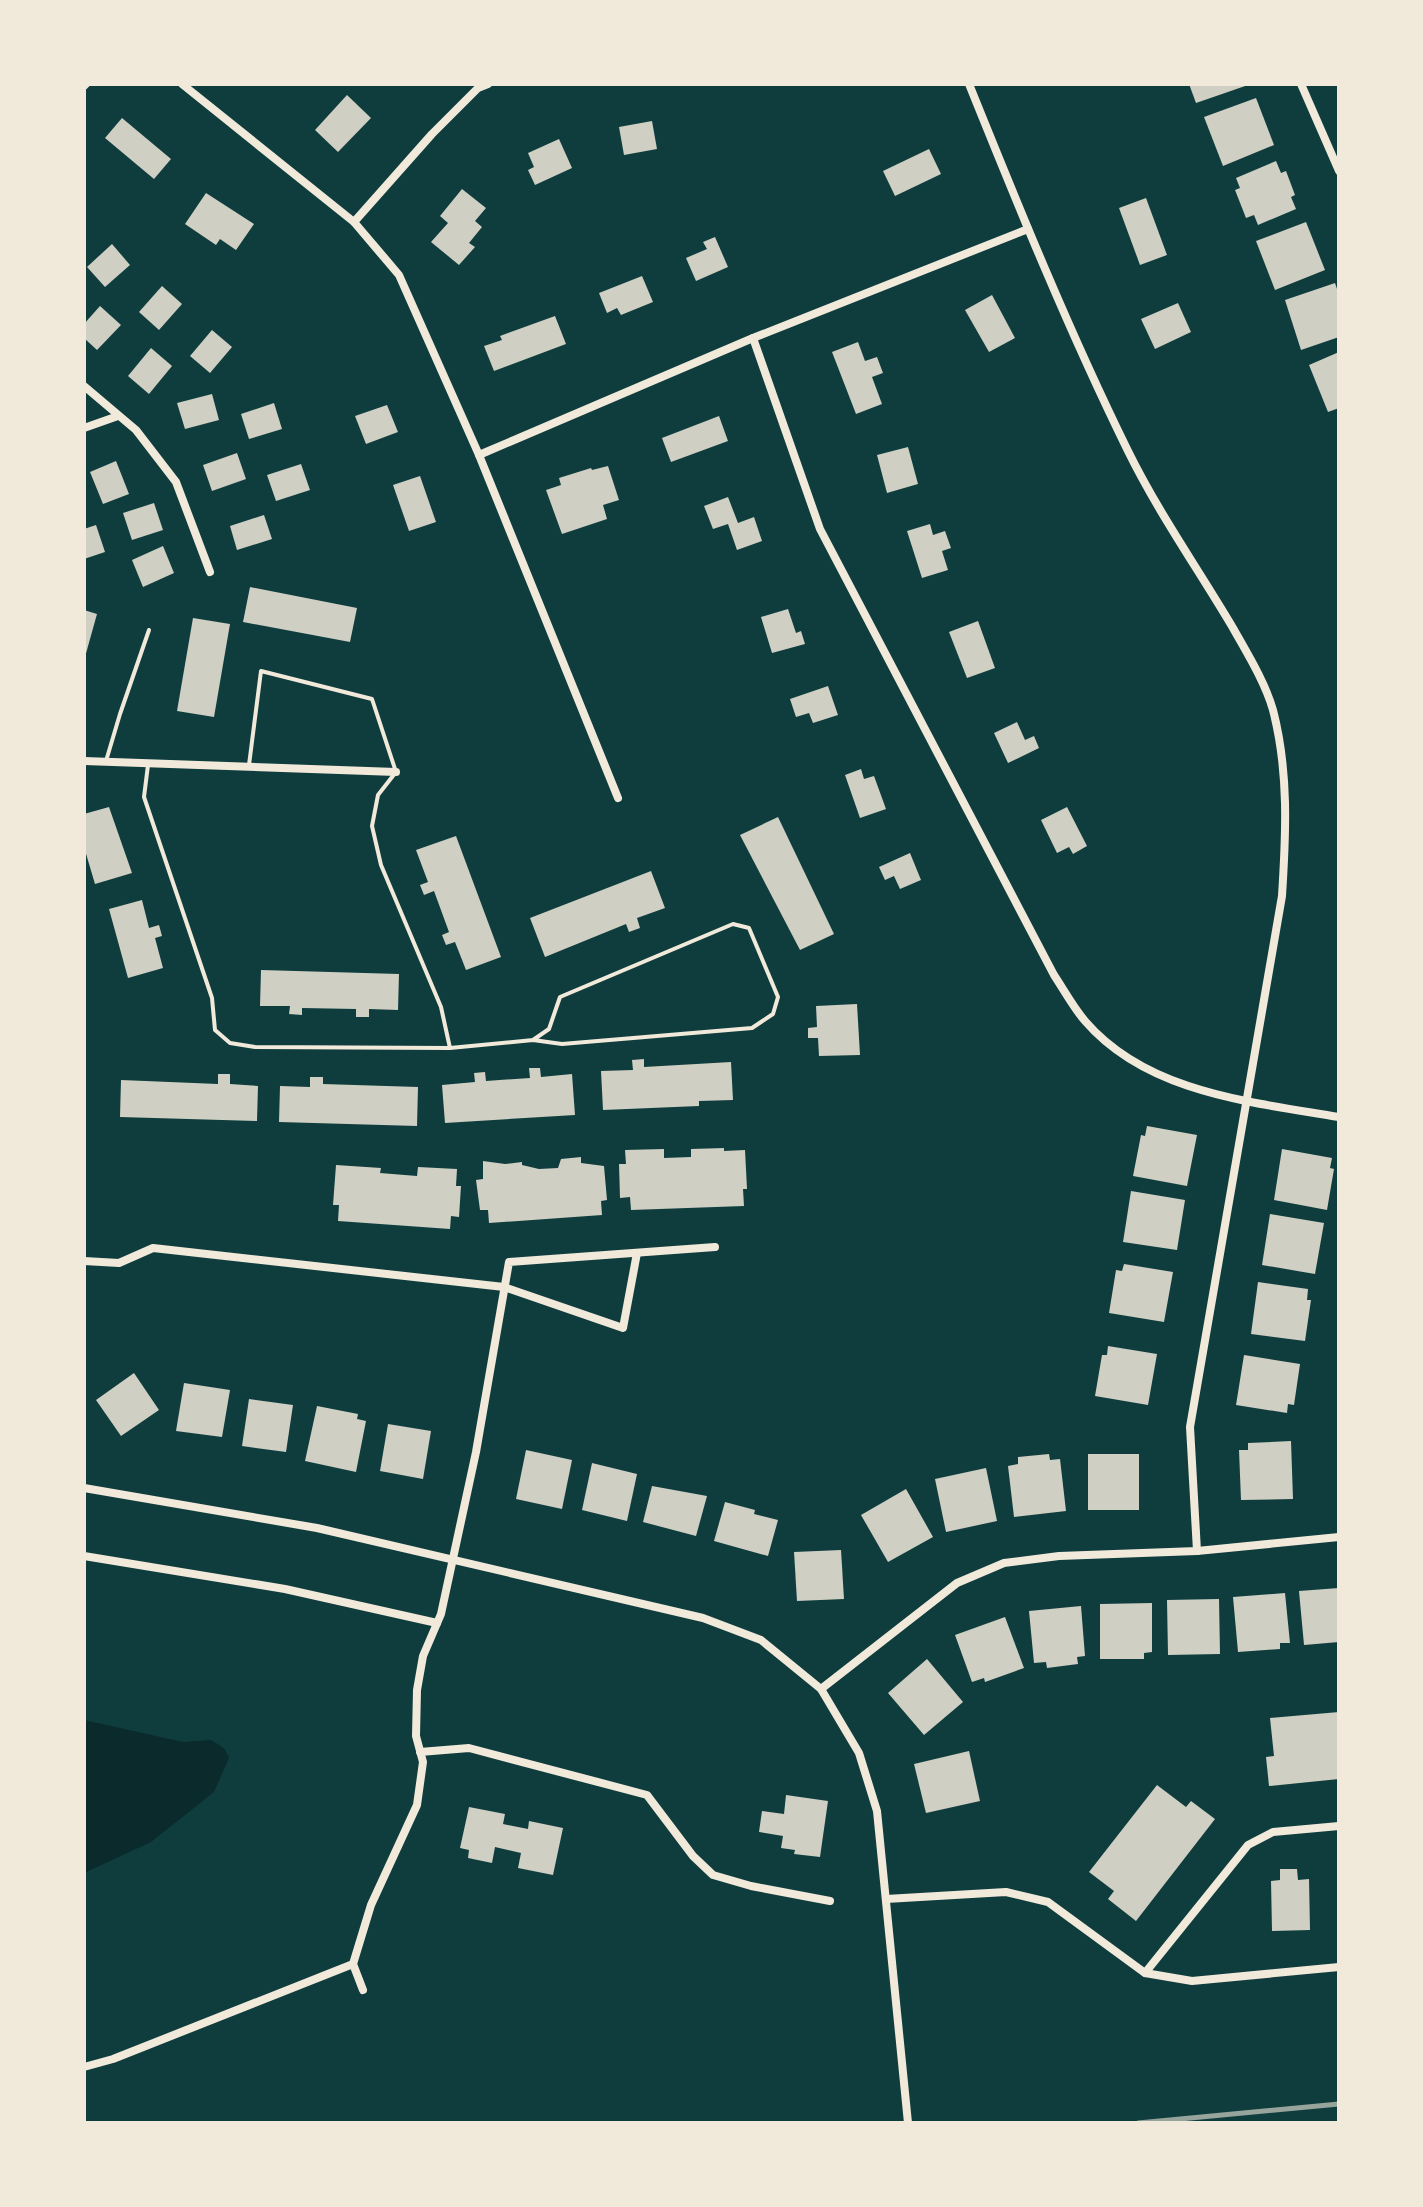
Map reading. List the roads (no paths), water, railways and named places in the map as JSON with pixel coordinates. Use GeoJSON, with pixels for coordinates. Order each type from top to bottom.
{"type":"FeatureCollection","features":[{"type":"Feature","properties":{"kind":"street"},"geometry":{"type":"LineString","coordinates":[[182,84],[354,222],[399,275],[479,455],[618,798]]}},
{"type":"Feature","properties":{"kind":"street"},"geometry":{"type":"LineString","coordinates":[[354,222],[432,134],[478,88],[488,84]]}},
{"type":"Feature","properties":{"kind":"street"},"geometry":{"type":"LineString","coordinates":[[969,84],[1096,385],[1144,483],[1247,653],[1272,707],[1283,766],[1287,818],[1282,896],[1190,1427],[1197,1551]]}},
{"type":"Feature","properties":{"kind":"street"},"geometry":{"type":"LineString","coordinates":[[1301,84],[1339,171]]}},
{"type":"Feature","properties":{"kind":"street"},"geometry":{"type":"LineString","coordinates":[[479,455],[753,338],[1028,229]]}},
{"type":"Feature","properties":{"kind":"street"},"geometry":{"type":"LineString","coordinates":[[753,338],[820,529],[1054,975],[1085,1021],[1124,1055],[1162,1078],[1248,1101],[1339,1117]]}},
{"type":"Feature","properties":{"kind":"street"},"geometry":{"type":"LineString","coordinates":[[84,386],[136,430],[176,482],[210,572]]}},
{"type":"Feature","properties":{"kind":"street"},"geometry":{"type":"LineString","coordinates":[[84,428],[118,416]]}},
{"type":"Feature","properties":{"kind":"street"},"geometry":{"type":"LineString","coordinates":[[84,761],[396,772]]}},
{"type":"Feature","properties":{"kind":"street"},"geometry":{"type":"LineString","coordinates":[[363,1990],[353,1964],[371,1905],[417,1805],[423,1762],[416,1736],[417,1690],[423,1656],[437,1623],[453,1560],[476,1452],[509,1262],[715,1247]]}},
{"type":"Feature","properties":{"kind":"street"},"geometry":{"type":"LineString","coordinates":[[84,1261],[119,1263],[153,1248],[504,1287],[623,1328],[637,1253]]}},
{"type":"Feature","properties":{"kind":"street"},"geometry":{"type":"LineString","coordinates":[[84,1488],[317,1528],[703,1618],[761,1640],[821,1689],[859,1753],[877,1811],[908,2123]]}},
{"type":"Feature","properties":{"kind":"street"},"geometry":{"type":"LineString","coordinates":[[821,1689],[957,1583],[1004,1563],[1059,1556],[1197,1551],[1339,1537]]}},
{"type":"Feature","properties":{"kind":"street"},"geometry":{"type":"LineString","coordinates":[[84,1556],[285,1589],[437,1623]]}},
{"type":"Feature","properties":{"kind":"street"},"geometry":{"type":"LineString","coordinates":[[420,1752],[469,1748],[647,1795],[693,1856],[713,1875],[751,1886],[830,1901]]}},
{"type":"Feature","properties":{"kind":"street"},"geometry":{"type":"LineString","coordinates":[[1145,1973],[1248,1845],[1273,1832],[1339,1826]]}},
{"type":"Feature","properties":{"kind":"street"},"geometry":{"type":"LineString","coordinates":[[886,1899],[1006,1892],[1048,1902],[1145,1973],[1192,1981],[1339,1967]]}},
{"type":"Feature","properties":{"kind":"street"},"geometry":{"type":"LineString","coordinates":[[84,2067],[113,2059],[353,1964]]}},
{"type":"Feature","properties":{"kind":"lane"},"geometry":{"type":"LineString","coordinates":[[106,761],[149,630]]}},
{"type":"Feature","properties":{"kind":"lane"},"geometry":{"type":"LineString","coordinates":[[249,766],[261,671],[372,699],[396,772],[378,795],[372,826],[381,865],[441,1007],[450,1048]]}},
{"type":"Feature","properties":{"kind":"lane"},"geometry":{"type":"LineString","coordinates":[[148,763],[144,797],[212,998],[215,1030],[230,1043],[255,1047],[450,1048],[533,1040],[562,1044],[752,1028],[773,1014],[778,997],[749,928],[733,924],[560,997],[549,1029],[533,1040]]}},
{"type":"Feature","properties":{"kind":"water"},"geometry":{"type":"Polygon","coordinates":[[[84,1720],[183,1742],[211,1740],[224,1748],[229,1758],[214,1792],[151,1842],[84,1873],[84,1720]]]}},
{"type":"Feature","properties":{"kind":"railway"},"geometry":{"type":"LineString","coordinates":[[1138,2123],[1339,2104]]}}]}
